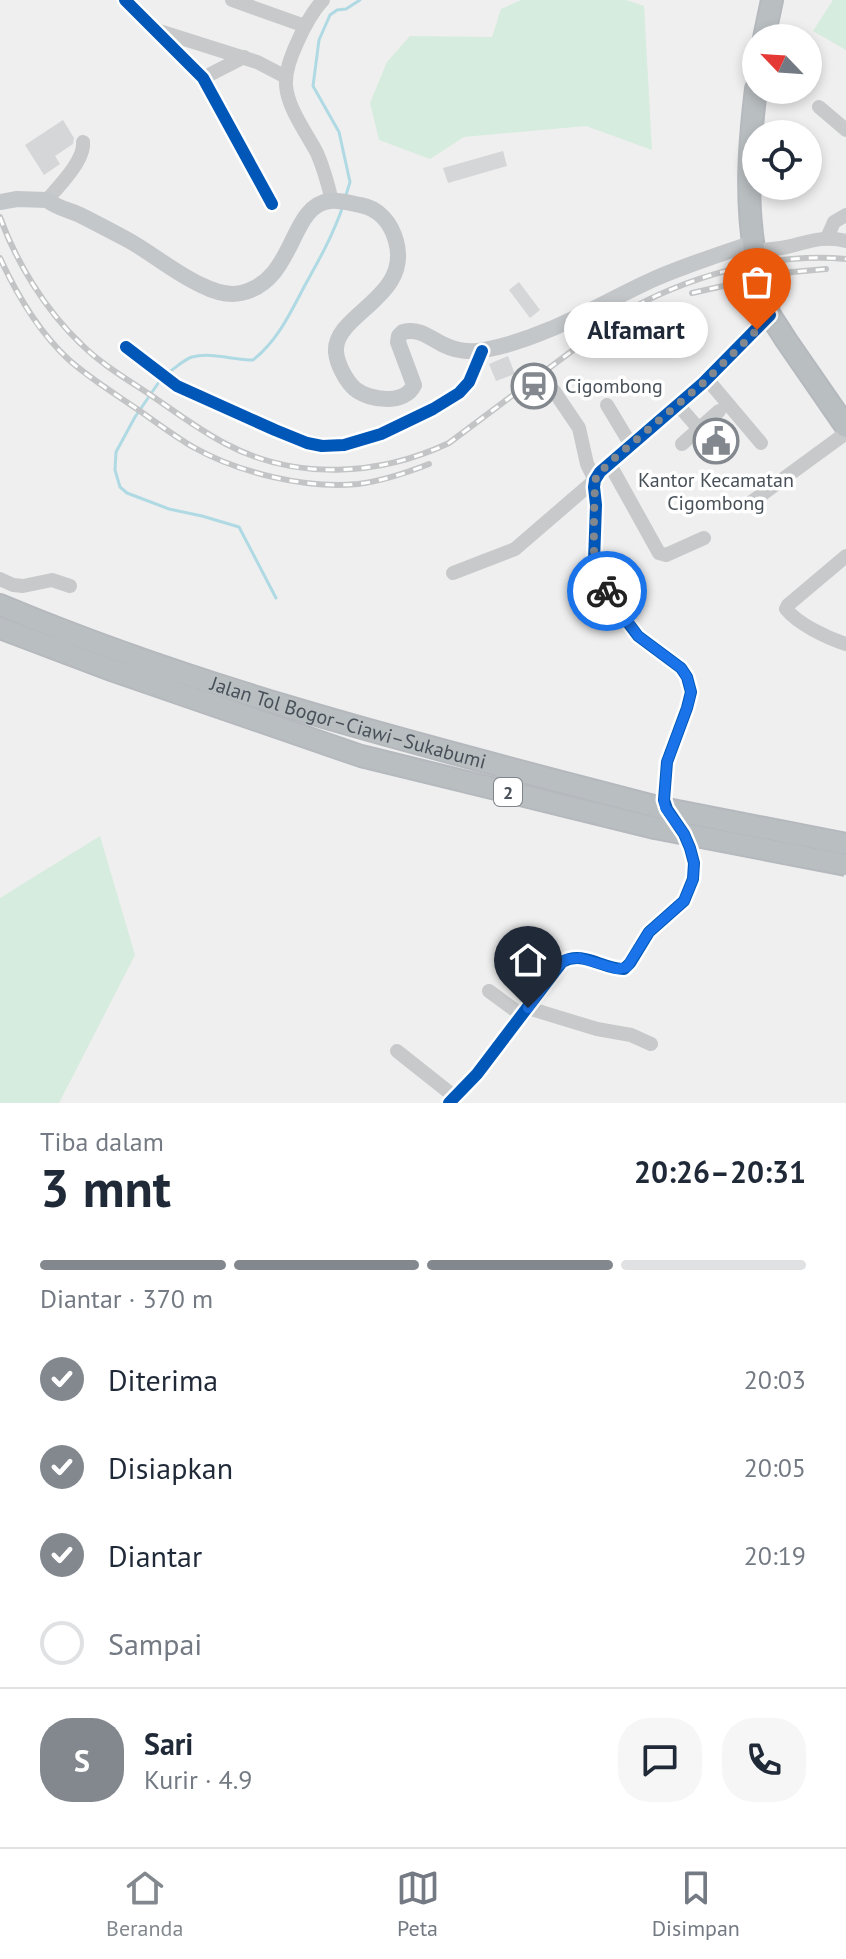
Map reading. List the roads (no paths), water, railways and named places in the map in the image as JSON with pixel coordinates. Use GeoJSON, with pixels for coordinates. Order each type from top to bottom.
{"type":"FeatureCollection","features":[{"type":"Feature","properties":{"kind":"highway"},"geometry":{"type":"LineString","coordinates":[[767,24],[772,0]]}},
{"type":"Feature","properties":{"kind":"highway"},"geometry":{"type":"LineString","coordinates":[[754,104],[748,185],[754,252],[763,293],[770,315],[844,422]]}},
{"type":"Feature","properties":{"kind":"highway","name":"Jalan Tol Bogor–Ciawi–Sukabumi"},"geometry":{"type":"LineString","coordinates":[[0,605],[118,662],[361,756],[656,817],[846,844]]}},
{"type":"Feature","properties":{"kind":"highway","name":"Jalan Tol Bogor–Ciawi–Sukabumi"},"geometry":{"type":"LineString","coordinates":[[0,628],[255,697],[656,817],[846,865]]}},
{"type":"Feature","properties":{"kind":"main road"},"geometry":{"type":"LineString","coordinates":[[0,202],[47,200],[127,239],[201,285],[233,294],[257,287],[272,275],[309,211],[322,203],[366,206],[378,212],[391,228],[397,243],[398,263],[386,288],[349,325],[338,340],[336,349],[351,385],[366,395],[384,399],[395,398],[413,389],[414,380],[398,342],[401,334],[408,330],[424,333],[451,349],[482,351],[543,332],[657,278],[754,252]]}},
{"type":"Feature","properties":{"kind":"street"},"geometry":{"type":"LineString","coordinates":[[125,0],[203,78],[272,204]]}},
{"type":"Feature","properties":{"kind":"street"},"geometry":{"type":"LineString","coordinates":[[232,0],[305,26]]}},
{"type":"Feature","properties":{"kind":"street"},"geometry":{"type":"LineString","coordinates":[[323,0],[305,26],[293,51],[286,77],[288,96],[321,163],[336,202]]}},
{"type":"Feature","properties":{"kind":"street"},"geometry":{"type":"LineString","coordinates":[[154,29],[264,64],[286,77]]}},
{"type":"Feature","properties":{"kind":"street"},"geometry":{"type":"LineString","coordinates":[[203,78],[244,57]]}},
{"type":"Feature","properties":{"kind":"street"},"geometry":{"type":"LineString","coordinates":[[819,107],[846,130]]}},
{"type":"Feature","properties":{"kind":"street"},"geometry":{"type":"LineString","coordinates":[[47,200],[84,150],[83,142]]}},
{"type":"Feature","properties":{"kind":"street"},"geometry":{"type":"LineString","coordinates":[[827,238],[834,222],[846,215]]}},
{"type":"Feature","properties":{"kind":"street"},"geometry":{"type":"LineString","coordinates":[[754,252],[808,240],[827,238],[846,241]]}},
{"type":"Feature","properties":{"kind":"street"},"geometry":{"type":"LineString","coordinates":[[453,573],[515,549],[707,379],[770,315]]}},
{"type":"Feature","properties":{"kind":"street"},"geometry":{"type":"LineString","coordinates":[[126,347],[177,386],[307,443],[322,446],[344,445],[381,434],[433,409],[459,393],[469,382],[482,351]]}},
{"type":"Feature","properties":{"kind":"street"},"geometry":{"type":"LineString","coordinates":[[707,379],[761,443]]}},
{"type":"Feature","properties":{"kind":"street"},"geometry":{"type":"LineString","coordinates":[[397,1051],[452,1100],[477,1074],[557,967],[567,959],[580,958],[617,969],[627,967],[649,932],[684,901],[690,889],[694,863],[690,848],[665,807],[664,800],[667,762],[690,700],[690,688],[681,668],[635,632],[596,572],[595,480],[587,464],[579,428],[554,391]]}},
{"type":"Feature","properties":{"kind":"street"},"geometry":{"type":"LineString","coordinates":[[607,405],[631,445]]}},
{"type":"Feature","properties":{"kind":"street"},"geometry":{"type":"LineString","coordinates":[[678,405],[699,429]]}},
{"type":"Feature","properties":{"kind":"street"},"geometry":{"type":"LineString","coordinates":[[682,444],[719,411]]}},
{"type":"Feature","properties":{"kind":"street"},"geometry":{"type":"LineString","coordinates":[[746,506],[844,422]]}},
{"type":"Feature","properties":{"kind":"street"},"geometry":{"type":"LineString","coordinates":[[609,463],[659,553],[666,555],[704,538]]}},
{"type":"Feature","properties":{"kind":"street"},"geometry":{"type":"LineString","coordinates":[[846,556],[786,609],[828,638],[846,644]]}},
{"type":"Feature","properties":{"kind":"street"},"geometry":{"type":"LineString","coordinates":[[0,579],[23,586],[52,580],[70,586]]}},
{"type":"Feature","properties":{"kind":"street"},"geometry":{"type":"LineString","coordinates":[[489,991],[525,1012],[631,1035],[651,1044]]}},
{"type":"Feature","properties":{"kind":"waterway"},"geometry":{"type":"LineString","coordinates":[[346,195],[350,182],[339,132],[313,86],[319,40],[330,15],[360,0]]}},
{"type":"Feature","properties":{"kind":"waterway"},"geometry":{"type":"LineString","coordinates":[[169,372],[192,357],[207,355],[253,360],[262,353],[288,317],[343,206]]}},
{"type":"Feature","properties":{"kind":"waterway"},"geometry":{"type":"LineString","coordinates":[[161,379],[116,452],[115,470],[120,487],[127,493],[169,509],[239,527],[276,598]]}},
{"type":"Feature","properties":{"kind":"railway"},"geometry":{"type":"LineString","coordinates":[[0,217],[14,251],[44,301],[68,331],[98,359],[226,444],[253,456],[309,469],[366,468],[422,454],[449,443],[620,315],[672,289],[758,264],[788,259],[846,259]]}},
{"type":"Feature","properties":{"kind":"railway"},"geometry":{"type":"LineString","coordinates":[[0,258],[29,312],[68,359],[172,434],[211,456],[273,477],[338,485],[376,481],[429,464]]}},
{"type":"Feature","properties":{"kind":"railway"},"geometry":{"type":"LineString","coordinates":[[692,293],[781,273],[826,269]]}},
{"type":"Feature","properties":{"kind":"place","name":"Alfamart"},"geometry":{"type":"Point","coordinates":[757,330]}},
{"type":"Feature","properties":{"kind":"place","name":"Cigombong"},"geometry":{"type":"Point","coordinates":[534,386]}},
{"type":"Feature","properties":{"kind":"place","name":"Kantor Kecamatan Cigombong"},"geometry":{"type":"Point","coordinates":[716,441]}}]}
